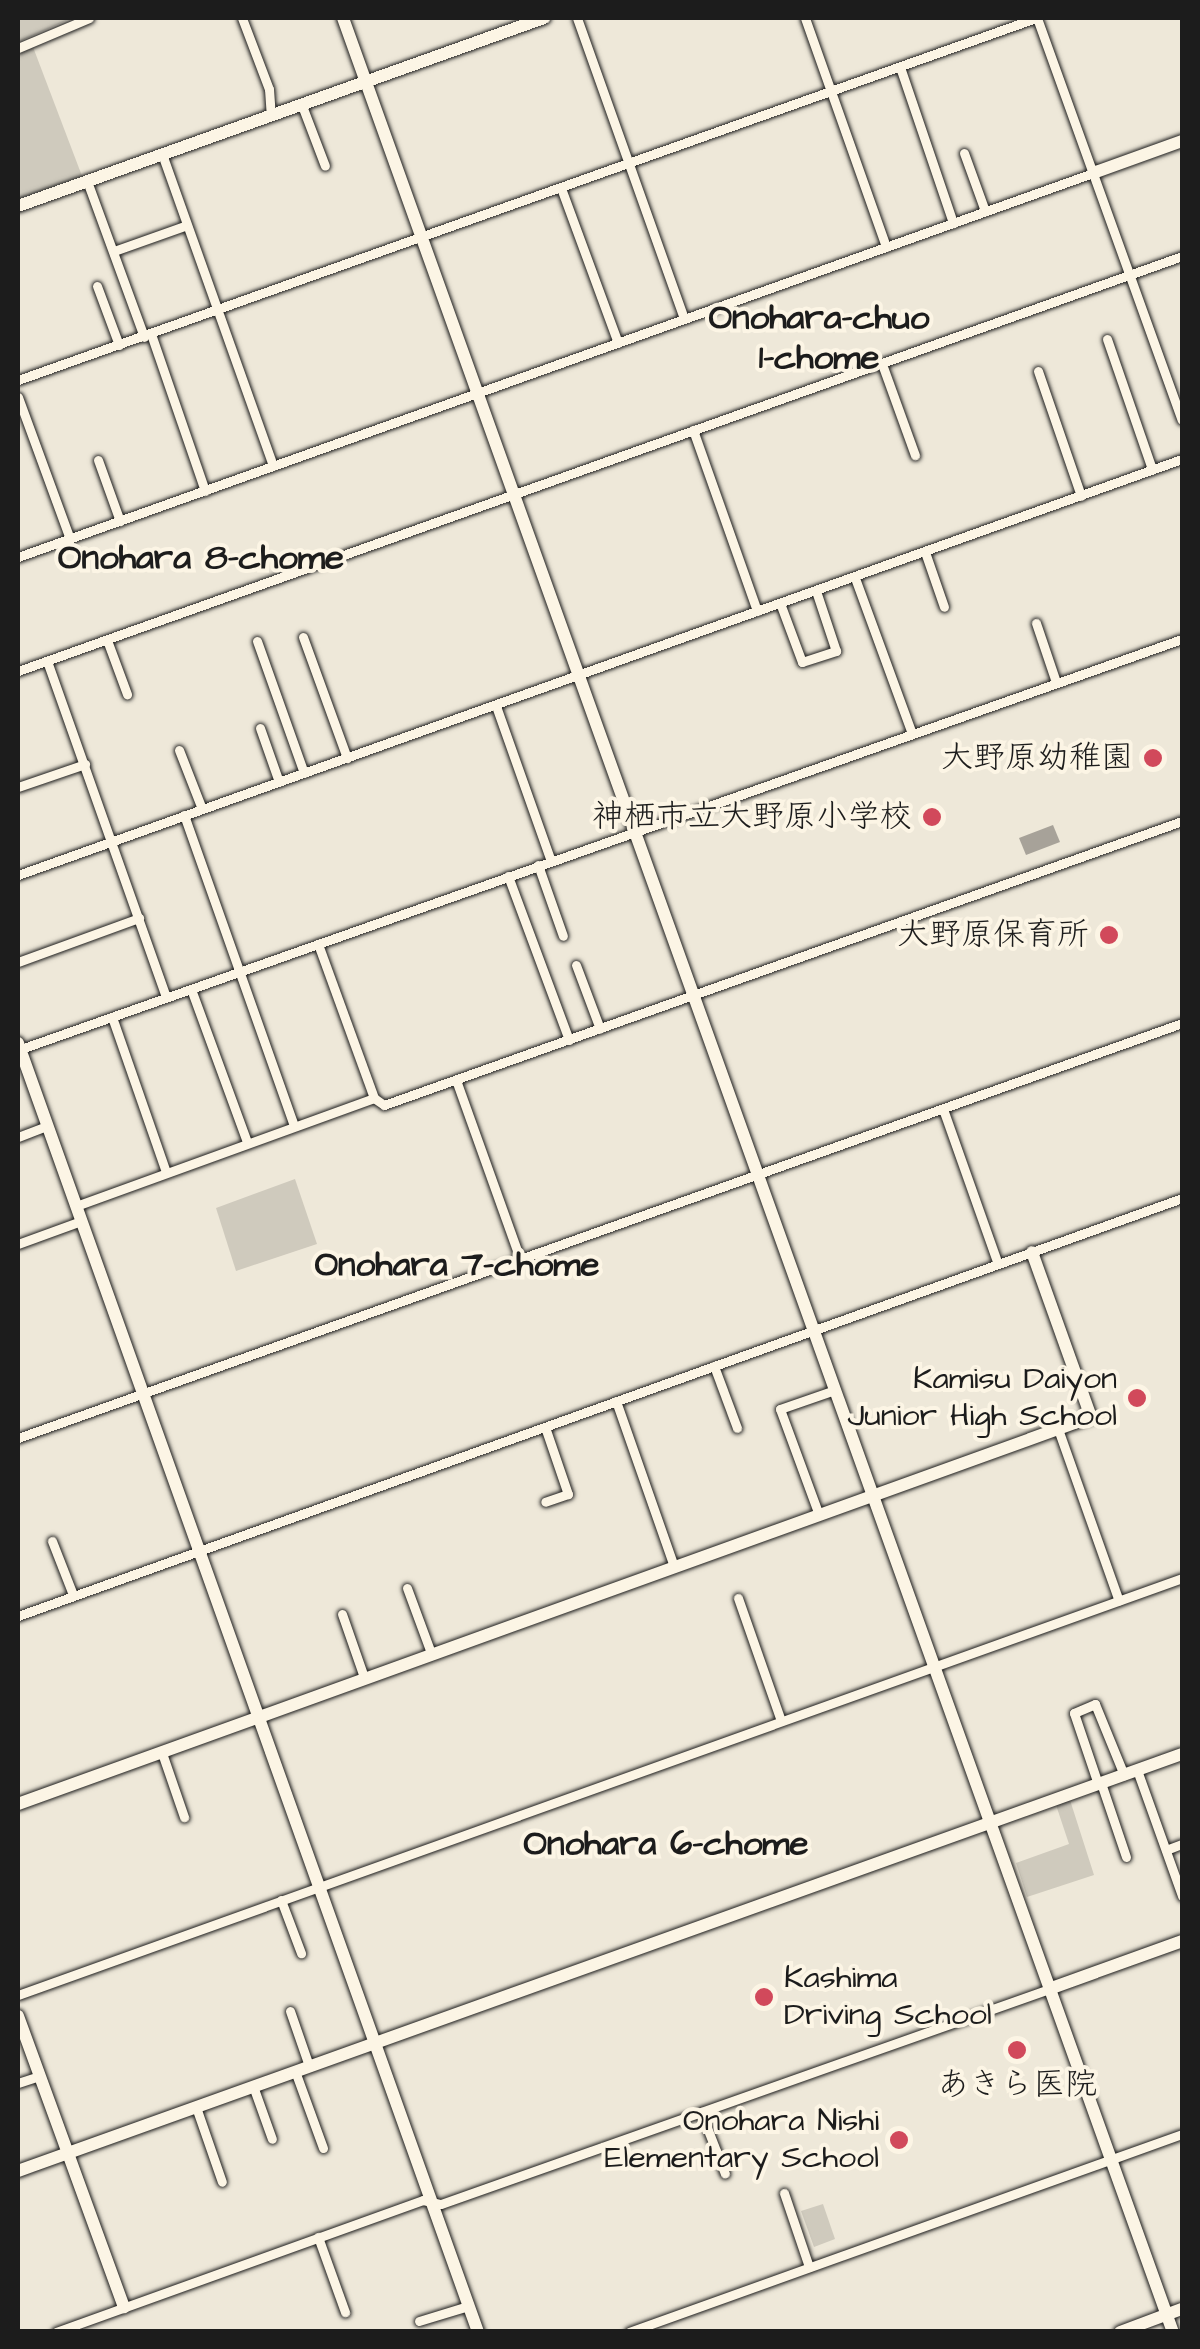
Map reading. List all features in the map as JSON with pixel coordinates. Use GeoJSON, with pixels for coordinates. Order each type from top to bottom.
{"type":"FeatureCollection","features":[{"type":"Feature","properties":{"kind":"street"},"geometry":{"type":"LineString","coordinates":[[18,48],[88,18]]}},
{"type":"Feature","properties":{"kind":"street"},"geometry":{"type":"LineString","coordinates":[[242,18],[269,89],[271,114]]}},
{"type":"Feature","properties":{"kind":"street"},"geometry":{"type":"LineString","coordinates":[[343,18],[1172,2332]]}},
{"type":"Feature","properties":{"kind":"street"},"geometry":{"type":"LineString","coordinates":[[18,206],[544,18]]}},
{"type":"Feature","properties":{"kind":"street"},"geometry":{"type":"LineString","coordinates":[[578,18],[684,319]]}},
{"type":"Feature","properties":{"kind":"street"},"geometry":{"type":"LineString","coordinates":[[805,18],[886,247]]}},
{"type":"Feature","properties":{"kind":"street"},"geometry":{"type":"LineString","coordinates":[[18,380],[1036,18],[1182,420]]}},
{"type":"Feature","properties":{"kind":"street"},"geometry":{"type":"LineString","coordinates":[[900,67],[953,223]]}},
{"type":"Feature","properties":{"kind":"street"},"geometry":{"type":"LineString","coordinates":[[301,104],[325,166]]}},
{"type":"Feature","properties":{"kind":"street"},"geometry":{"type":"LineString","coordinates":[[18,558],[1182,141]]}},
{"type":"Feature","properties":{"kind":"street"},"geometry":{"type":"LineString","coordinates":[[964,153],[985,212]]}},
{"type":"Feature","properties":{"kind":"street"},"geometry":{"type":"LineString","coordinates":[[162,154],[273,466]]}},
{"type":"Feature","properties":{"kind":"street"},"geometry":{"type":"LineString","coordinates":[[87,182],[205,491]]}},
{"type":"Feature","properties":{"kind":"street"},"geometry":{"type":"LineString","coordinates":[[562,188],[618,343]]}},
{"type":"Feature","properties":{"kind":"street"},"geometry":{"type":"LineString","coordinates":[[114,251],[188,225]]}},
{"type":"Feature","properties":{"kind":"street"},"geometry":{"type":"LineString","coordinates":[[18,671],[1182,256]]}},
{"type":"Feature","properties":{"kind":"street"},"geometry":{"type":"LineString","coordinates":[[97,286],[119,344]]}},
{"type":"Feature","properties":{"kind":"street"},"geometry":{"type":"LineString","coordinates":[[1107,340],[1152,469]]}},
{"type":"Feature","properties":{"kind":"street"},"geometry":{"type":"LineString","coordinates":[[882,364],[915,455]]}},
{"type":"Feature","properties":{"kind":"street"},"geometry":{"type":"LineString","coordinates":[[1038,370],[1081,496]]}},
{"type":"Feature","properties":{"kind":"street"},"geometry":{"type":"LineString","coordinates":[[18,397],[70,539]]}},
{"type":"Feature","properties":{"kind":"street"},"geometry":{"type":"LineString","coordinates":[[694,430],[758,611]]}},
{"type":"Feature","properties":{"kind":"street"},"geometry":{"type":"LineString","coordinates":[[18,875],[1182,459]]}},
{"type":"Feature","properties":{"kind":"street"},"geometry":{"type":"LineString","coordinates":[[98,460],[120,521]]}},
{"type":"Feature","properties":{"kind":"street"},"geometry":{"type":"LineString","coordinates":[[925,552],[944,607]]}},
{"type":"Feature","properties":{"kind":"street"},"geometry":{"type":"LineString","coordinates":[[855,578],[912,730]]}},
{"type":"Feature","properties":{"kind":"street"},"geometry":{"type":"LineString","coordinates":[[780,603],[802,662],[836,652],[816,591]]}},
{"type":"Feature","properties":{"kind":"street"},"geometry":{"type":"LineString","coordinates":[[1036,622],[1056,682]]}},
{"type":"Feature","properties":{"kind":"street"},"geometry":{"type":"LineString","coordinates":[[303,637],[347,758]]}},
{"type":"Feature","properties":{"kind":"street"},"geometry":{"type":"LineString","coordinates":[[478,2332],[18,1048],[1182,638]]}},
{"type":"Feature","properties":{"kind":"street"},"geometry":{"type":"LineString","coordinates":[[107,640],[127,694]]}},
{"type":"Feature","properties":{"kind":"street"},"geometry":{"type":"LineString","coordinates":[[257,641],[304,773]]}},
{"type":"Feature","properties":{"kind":"street"},"geometry":{"type":"LineString","coordinates":[[46,661],[166,997]]}},
{"type":"Feature","properties":{"kind":"street"},"geometry":{"type":"LineString","coordinates":[[496,706],[551,860]]}},
{"type":"Feature","properties":{"kind":"street"},"geometry":{"type":"LineString","coordinates":[[260,728],[279,782]]}},
{"type":"Feature","properties":{"kind":"street"},"geometry":{"type":"LineString","coordinates":[[179,750],[202,809]]}},
{"type":"Feature","properties":{"kind":"street"},"geometry":{"type":"LineString","coordinates":[[18,788],[85,764]]}},
{"type":"Feature","properties":{"kind":"street"},"geometry":{"type":"LineString","coordinates":[[184,815],[294,1125]]}},
{"type":"Feature","properties":{"kind":"street"},"geometry":{"type":"LineString","coordinates":[[318,944],[374,1098],[384,1106],[1182,822]]}},
{"type":"Feature","properties":{"kind":"street"},"geometry":{"type":"LineString","coordinates":[[538,865],[563,936]]}},
{"type":"Feature","properties":{"kind":"street"},"geometry":{"type":"LineString","coordinates":[[508,876],[569,1040]]}},
{"type":"Feature","properties":{"kind":"street"},"geometry":{"type":"LineString","coordinates":[[18,962],[139,918]]}},
{"type":"Feature","properties":{"kind":"street"},"geometry":{"type":"LineString","coordinates":[[576,965],[600,1028]]}},
{"type":"Feature","properties":{"kind":"street"},"geometry":{"type":"LineString","coordinates":[[190,988],[247,1142]]}},
{"type":"Feature","properties":{"kind":"street"},"geometry":{"type":"LineString","coordinates":[[112,1017],[166,1172]]}},
{"type":"Feature","properties":{"kind":"street"},"geometry":{"type":"LineString","coordinates":[[18,1438],[1182,1023]]}},
{"type":"Feature","properties":{"kind":"street"},"geometry":{"type":"LineString","coordinates":[[456,1080],[520,1259]]}},
{"type":"Feature","properties":{"kind":"street"},"geometry":{"type":"LineString","coordinates":[[76,1206],[374,1098]]}},
{"type":"Feature","properties":{"kind":"street"},"geometry":{"type":"LineString","coordinates":[[943,1108],[998,1264]]}},
{"type":"Feature","properties":{"kind":"street"},"geometry":{"type":"LineString","coordinates":[[18,1137],[46,1126]]}},
{"type":"Feature","properties":{"kind":"street"},"geometry":{"type":"LineString","coordinates":[[18,1616],[1182,1198]]}},
{"type":"Feature","properties":{"kind":"street"},"geometry":{"type":"LineString","coordinates":[[18,1244],[81,1221]]}},
{"type":"Feature","properties":{"kind":"street"},"geometry":{"type":"LineString","coordinates":[[18,1804],[1091,1417],[1032,1252]]}},
{"type":"Feature","properties":{"kind":"street"},"geometry":{"type":"LineString","coordinates":[[714,1366],[736,1428]]}},
{"type":"Feature","properties":{"kind":"street"},"geometry":{"type":"LineString","coordinates":[[819,1515],[780,1409],[835,1390]]}},
{"type":"Feature","properties":{"kind":"street"},"geometry":{"type":"LineString","coordinates":[[616,1401],[674,1568]]}},
{"type":"Feature","properties":{"kind":"street"},"geometry":{"type":"LineString","coordinates":[[544,1427],[568,1494],[545,1502]]}},
{"type":"Feature","properties":{"kind":"street"},"geometry":{"type":"LineString","coordinates":[[1058,1428],[1119,1601]]}},
{"type":"Feature","properties":{"kind":"street"},"geometry":{"type":"LineString","coordinates":[[52,1540],[73,1595]]}},
{"type":"Feature","properties":{"kind":"street"},"geometry":{"type":"LineString","coordinates":[[18,1995],[1182,1578]]}},
{"type":"Feature","properties":{"kind":"street"},"geometry":{"type":"LineString","coordinates":[[407,1588],[431,1652]]}},
{"type":"Feature","properties":{"kind":"street"},"geometry":{"type":"LineString","coordinates":[[738,1598],[781,1721]]}},
{"type":"Feature","properties":{"kind":"street"},"geometry":{"type":"LineString","coordinates":[[342,1614],[364,1677]]}},
{"type":"Feature","properties":{"kind":"street"},"geometry":{"type":"LineString","coordinates":[[1126,1856],[1074,1713],[1095,1704],[1179,1875],[1182,1896]]}},
{"type":"Feature","properties":{"kind":"street"},"geometry":{"type":"LineString","coordinates":[[162,1752],[184,1817]]}},
{"type":"Feature","properties":{"kind":"street"},"geometry":{"type":"LineString","coordinates":[[18,2171],[1182,1754]]}},
{"type":"Feature","properties":{"kind":"street"},"geometry":{"type":"LineString","coordinates":[[1166,1850],[1182,1844]]}},
{"type":"Feature","properties":{"kind":"street"},"geometry":{"type":"LineString","coordinates":[[281,1900],[301,1953]]}},
{"type":"Feature","properties":{"kind":"street"},"geometry":{"type":"LineString","coordinates":[[56,2332],[318,2238],[431,2201],[441,2204],[1182,1941]]}},
{"type":"Feature","properties":{"kind":"street"},"geometry":{"type":"LineString","coordinates":[[290,2011],[309,2066]]}},
{"type":"Feature","properties":{"kind":"street"},"geometry":{"type":"LineString","coordinates":[[18,2016],[124,2307]]}},
{"type":"Feature","properties":{"kind":"street"},"geometry":{"type":"LineString","coordinates":[[294,2071],[323,2148]]}},
{"type":"Feature","properties":{"kind":"street"},"geometry":{"type":"LineString","coordinates":[[18,2083],[39,2076]]}},
{"type":"Feature","properties":{"kind":"street"},"geometry":{"type":"LineString","coordinates":[[253,2086],[272,2139]]}},
{"type":"Feature","properties":{"kind":"street"},"geometry":{"type":"LineString","coordinates":[[196,2107],[222,2182]]}},
{"type":"Feature","properties":{"kind":"street"},"geometry":{"type":"LineString","coordinates":[[702,2112],[724,2174]]}},
{"type":"Feature","properties":{"kind":"street"},"geometry":{"type":"LineString","coordinates":[[629,2332],[1182,2134]]}},
{"type":"Feature","properties":{"kind":"street"},"geometry":{"type":"LineString","coordinates":[[784,2193],[809,2267]]}},
{"type":"Feature","properties":{"kind":"street"},"geometry":{"type":"LineString","coordinates":[[318,2238],[345,2312]]}},
{"type":"Feature","properties":{"kind":"street"},"geometry":{"type":"LineString","coordinates":[[419,2321],[468,2306]]}},
{"type":"Feature","properties":{"kind":"street"},"geometry":{"type":"LineString","coordinates":[[1120,2332],[1182,2309]]}},
{"type":"Feature","properties":{"kind":"shaded area"},"geometry":{"type":"Polygon","coordinates":[[[18,18],[72,18],[18,42],[18,18]]]}},
{"type":"Feature","properties":{"kind":"shaded area"},"geometry":{"type":"Polygon","coordinates":[[[33,47],[82,176],[18,199],[18,55],[33,47]]]}},
{"type":"Feature","properties":{"kind":"shaded area"},"geometry":{"type":"Polygon","coordinates":[[[1053,825],[1060,842],[1026,855],[1019,838],[1053,825]]]}},
{"type":"Feature","properties":{"kind":"shaded area"},"geometry":{"type":"Polygon","coordinates":[[[295,1179],[317,1244],[236,1271],[216,1208],[295,1179]]]}},
{"type":"Feature","properties":{"kind":"shaded area"},"geometry":{"type":"Polygon","coordinates":[[[1070,1800],[1094,1875],[1027,1897],[1016,1863],[1069,1844],[1056,1805],[1070,1800]]]}},
{"type":"Feature","properties":{"kind":"shaded area"},"geometry":{"type":"Polygon","coordinates":[[[823,2204],[835,2239],[814,2247],[801,2211],[823,2204]]]}},
{"type":"Feature","properties":{"kind":"place","name":"大野原幼稚園"},"geometry":{"type":"Point","coordinates":[1153,758]}},
{"type":"Feature","properties":{"kind":"place","name":"神栖市立大野原小学校"},"geometry":{"type":"Point","coordinates":[932,817]}},
{"type":"Feature","properties":{"kind":"place","name":"大野原保育所"},"geometry":{"type":"Point","coordinates":[1109,935]}},
{"type":"Feature","properties":{"kind":"place","name":"Kamisu Daiyon Junior High School"},"geometry":{"type":"Point","coordinates":[1137,1398]}},
{"type":"Feature","properties":{"kind":"place","name":"Kashima Driving School"},"geometry":{"type":"Point","coordinates":[764,1997]}},
{"type":"Feature","properties":{"kind":"place","name":"あきら医院"},"geometry":{"type":"Point","coordinates":[1017,2050]}},
{"type":"Feature","properties":{"kind":"place","name":"Onohara Nishi Elementary School"},"geometry":{"type":"Point","coordinates":[899,2140]}},
{"type":"Feature","properties":{"kind":"district","name":"Onohara-chuo 1-chome"},"geometry":{"type":"Point","coordinates":[819,338]}},
{"type":"Feature","properties":{"kind":"district","name":"Onohara 8-chome"},"geometry":{"type":"Point","coordinates":[201,558]}},
{"type":"Feature","properties":{"kind":"district","name":"Onohara 7-chome"},"geometry":{"type":"Point","coordinates":[457,1265]}},
{"type":"Feature","properties":{"kind":"district","name":"Onohara 6-chome"},"geometry":{"type":"Point","coordinates":[666,1844]}}]}
